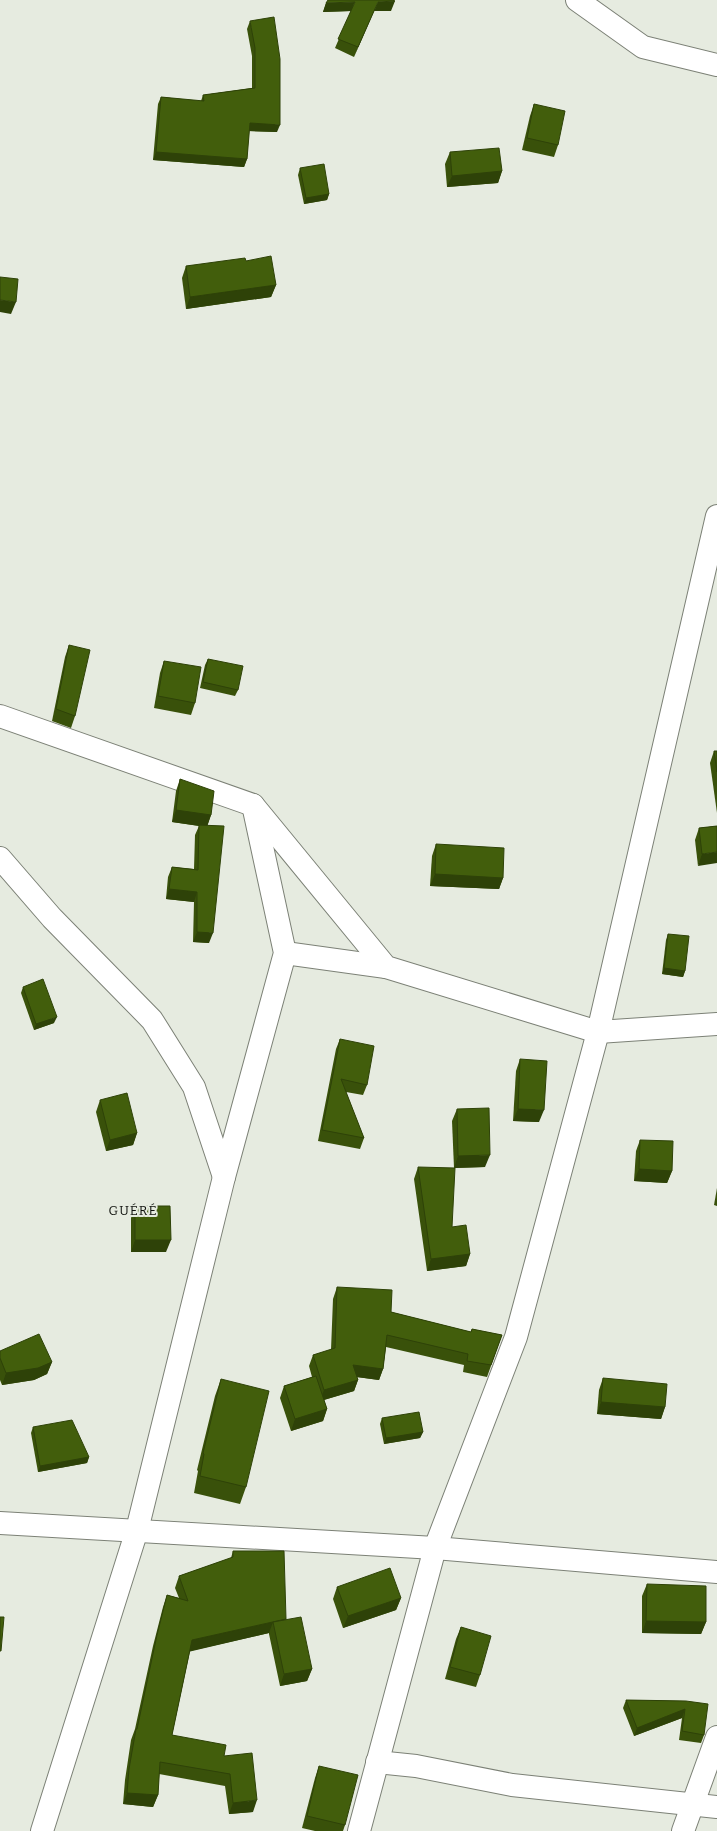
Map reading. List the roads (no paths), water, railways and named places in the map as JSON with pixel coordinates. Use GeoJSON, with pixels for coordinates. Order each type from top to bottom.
{"type":"FeatureCollection","features":[{"type":"Feature","properties":{"kind":"street"},"geometry":{"type":"LineString","coordinates":[[577,0],[643,47],[717,65]]}},
{"type":"Feature","properties":{"kind":"street"},"geometry":{"type":"LineString","coordinates":[[359,1831],[435,1548],[516,1337],[598,1032],[717,516]]}},
{"type":"Feature","properties":{"kind":"street"},"geometry":{"type":"LineString","coordinates":[[0,716],[253,805],[386,967]]}},
{"type":"Feature","properties":{"kind":"street"},"geometry":{"type":"LineString","coordinates":[[42,1831],[137,1530],[224,1177],[285,953],[253,805]]}},
{"type":"Feature","properties":{"kind":"street"},"geometry":{"type":"LineString","coordinates":[[0,858],[52,918],[152,1020],[194,1086],[224,1177]]}},
{"type":"Feature","properties":{"kind":"street"},"geometry":{"type":"LineString","coordinates":[[285,953],[386,967],[598,1032],[717,1024]]}},
{"type":"Feature","properties":{"kind":"street"},"geometry":{"type":"LineString","coordinates":[[0,1523],[435,1548],[717,1572]]}},
{"type":"Feature","properties":{"kind":"street"},"geometry":{"type":"LineString","coordinates":[[683,1831],[717,1737]]}},
{"type":"Feature","properties":{"kind":"street"},"geometry":{"type":"LineString","coordinates":[[378,1762],[416,1766],[512,1785],[692,1806],[717,1807]]}},
{"type":"Feature","properties":{"kind":"district","name":"GUÉRÉ"},"geometry":{"type":"Point","coordinates":[133,1210]}}]}
